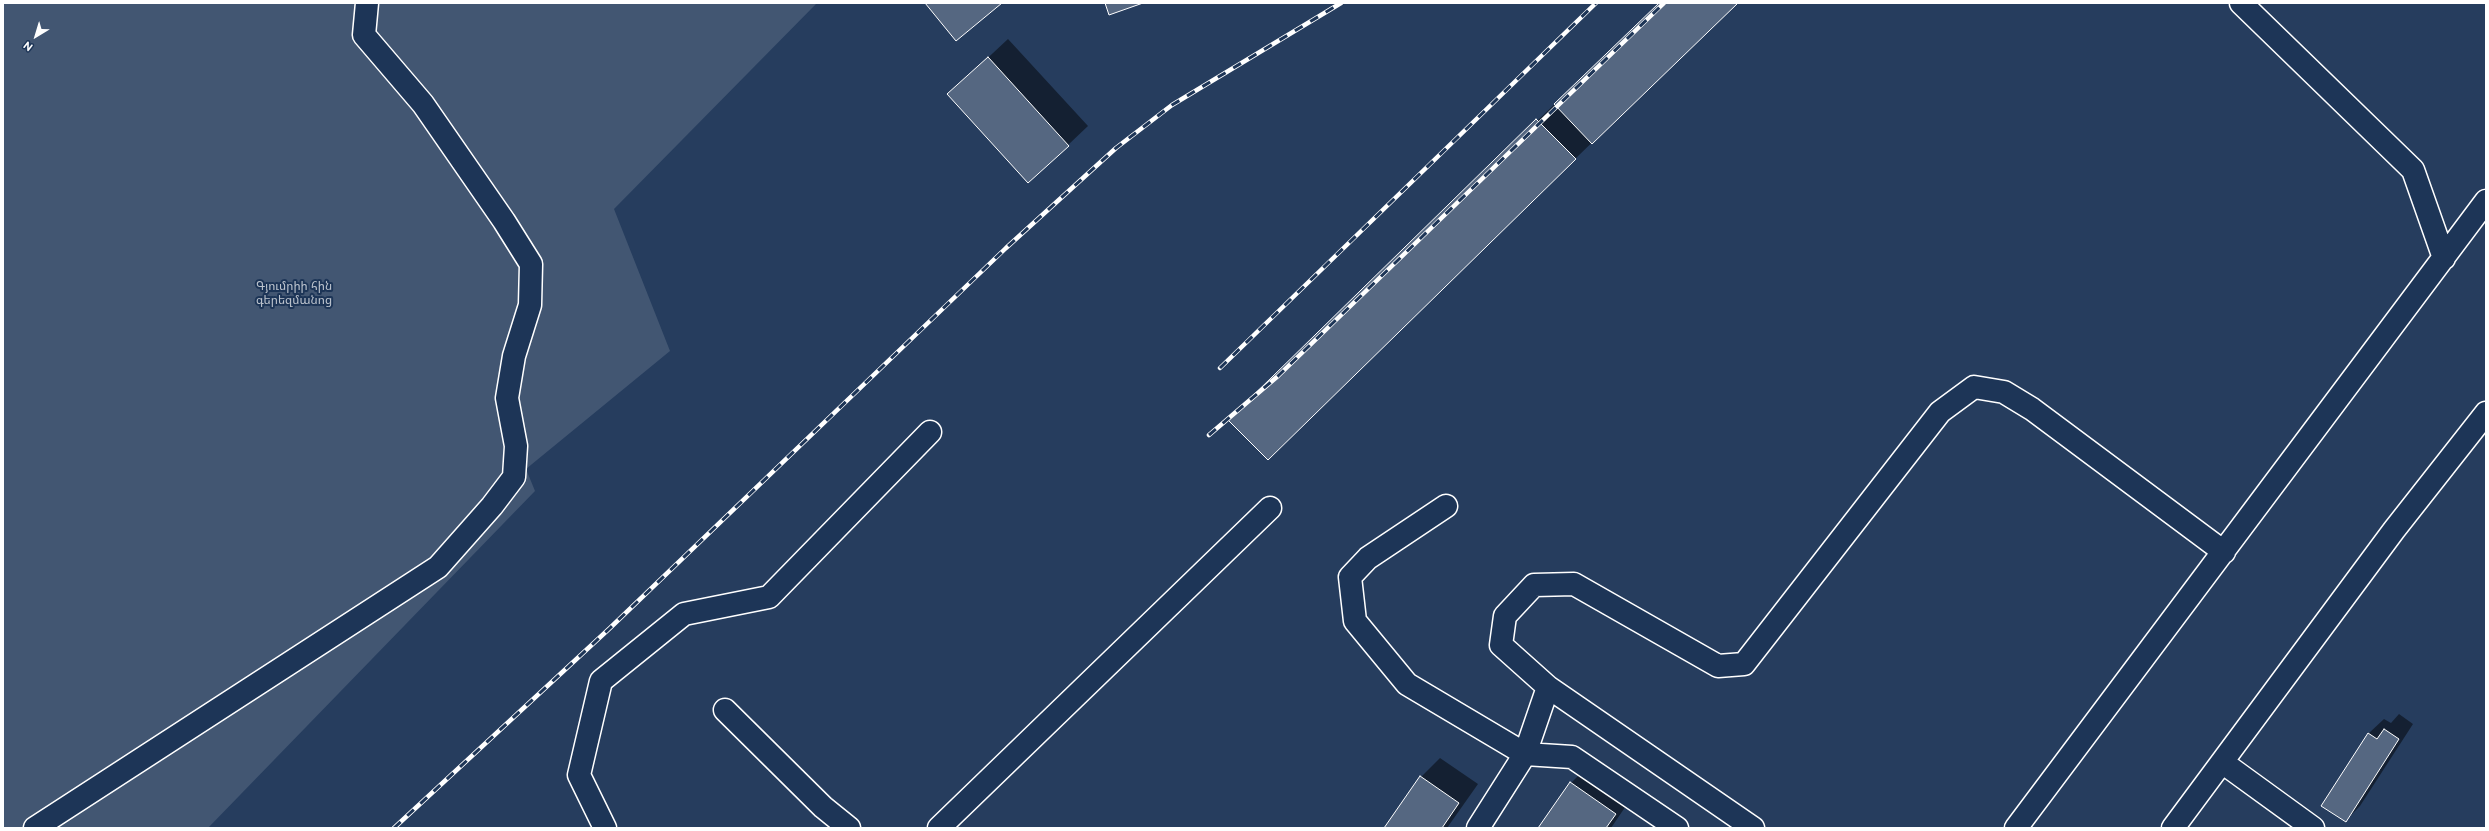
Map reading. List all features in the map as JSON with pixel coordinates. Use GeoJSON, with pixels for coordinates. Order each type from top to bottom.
{"type":"FeatureCollection","features":[{"type":"Feature","properties":{"kind":"street"},"geometry":{"type":"LineString","coordinates":[[35,828],[438,567],[492,506],[514,477],[516,446],[507,398],[514,356],[530,305],[531,264],[504,221],[423,104],[364,35],[367,3]]}},
{"type":"Feature","properties":{"kind":"street"},"geometry":{"type":"LineString","coordinates":[[2241,3],[2413,170],[2444,258]]}},
{"type":"Feature","properties":{"kind":"street"},"geometry":{"type":"LineString","coordinates":[[2016,828],[2486,201]]}},
{"type":"Feature","properties":{"kind":"street"},"geometry":{"type":"LineString","coordinates":[[1753,828],[1548,687],[1501,645],[1505,616],[1534,585],[1574,584],[1718,666],[1744,664],[1940,412],[1974,387],[2004,392],[2032,409],[2224,552]]}},
{"type":"Feature","properties":{"kind":"street"},"geometry":{"type":"LineString","coordinates":[[2173,828],[2394,530],[2486,412]]}},
{"type":"Feature","properties":{"kind":"street"},"geometry":{"type":"LineString","coordinates":[[605,828],[579,775],[601,681],[684,614],[769,597],[930,432]]}},
{"type":"Feature","properties":{"kind":"street"},"geometry":{"type":"LineString","coordinates":[[1446,506],[1368,558],[1350,577],[1355,621],[1407,684],[1525,754],[1572,757],[1677,828]]}},
{"type":"Feature","properties":{"kind":"street"},"geometry":{"type":"LineString","coordinates":[[939,828],[1270,508]]}},
{"type":"Feature","properties":{"kind":"street"},"geometry":{"type":"LineString","coordinates":[[1478,828],[1525,754],[1548,687]]}},
{"type":"Feature","properties":{"kind":"street"},"geometry":{"type":"LineString","coordinates":[[725,710],[823,807],[849,828]]}},
{"type":"Feature","properties":{"kind":"street"},"geometry":{"type":"LineString","coordinates":[[2222,762],[2314,828]]}},
{"type":"Feature","properties":{"kind":"green space","name":"Գյումրիի հին գերեզմանոց"},"geometry":{"type":"Polygon","coordinates":[[[3,3],[817,3],[614,209],[670,351],[526,469],[535,491],[208,828],[3,828],[3,3]]]}},
{"type":"Feature","properties":{"kind":"building"},"geometry":{"type":"Polygon","coordinates":[[[925,3],[1002,3],[956,41],[925,3]]]}},
{"type":"Feature","properties":{"kind":"building"},"geometry":{"type":"Polygon","coordinates":[[[1105,3],[1143,3],[1109,15],[1105,3]]]}},
{"type":"Feature","properties":{"kind":"building"},"geometry":{"type":"Polygon","coordinates":[[[1659,3],[1738,3],[1592,144],[1554,104],[1659,3]]]}},
{"type":"Feature","properties":{"kind":"building"},"geometry":{"type":"Polygon","coordinates":[[[988,57],[1069,146],[1028,183],[947,94],[988,57]]]}},
{"type":"Feature","properties":{"kind":"building"},"geometry":{"type":"Polygon","coordinates":[[[1536,119],[1576,159],[1268,460],[1228,420],[1536,119]]]}},
{"type":"Feature","properties":{"kind":"building"},"geometry":{"type":"Polygon","coordinates":[[[2384,729],[2399,739],[2346,822],[2321,806],[2368,733],[2377,739],[2384,729]]]}},
{"type":"Feature","properties":{"kind":"building"},"geometry":{"type":"Polygon","coordinates":[[[1420,776],[1459,803],[1442,828],[1384,828],[1420,776]]]}},
{"type":"Feature","properties":{"kind":"building"},"geometry":{"type":"Polygon","coordinates":[[[1570,782],[1616,814],[1606,828],[1538,828],[1570,782]]]}},
{"type":"Feature","properties":{"kind":"railway"},"geometry":{"type":"LineString","coordinates":[[394,828],[610,628],[1006,248],[1116,148],[1172,105],[1341,3]]}},
{"type":"Feature","properties":{"kind":"railway"},"geometry":{"type":"LineString","coordinates":[[1220,368],[1596,3]]}},
{"type":"Feature","properties":{"kind":"railway"},"geometry":{"type":"LineString","coordinates":[[1209,435],[1278,376],[1664,3]]}}]}
